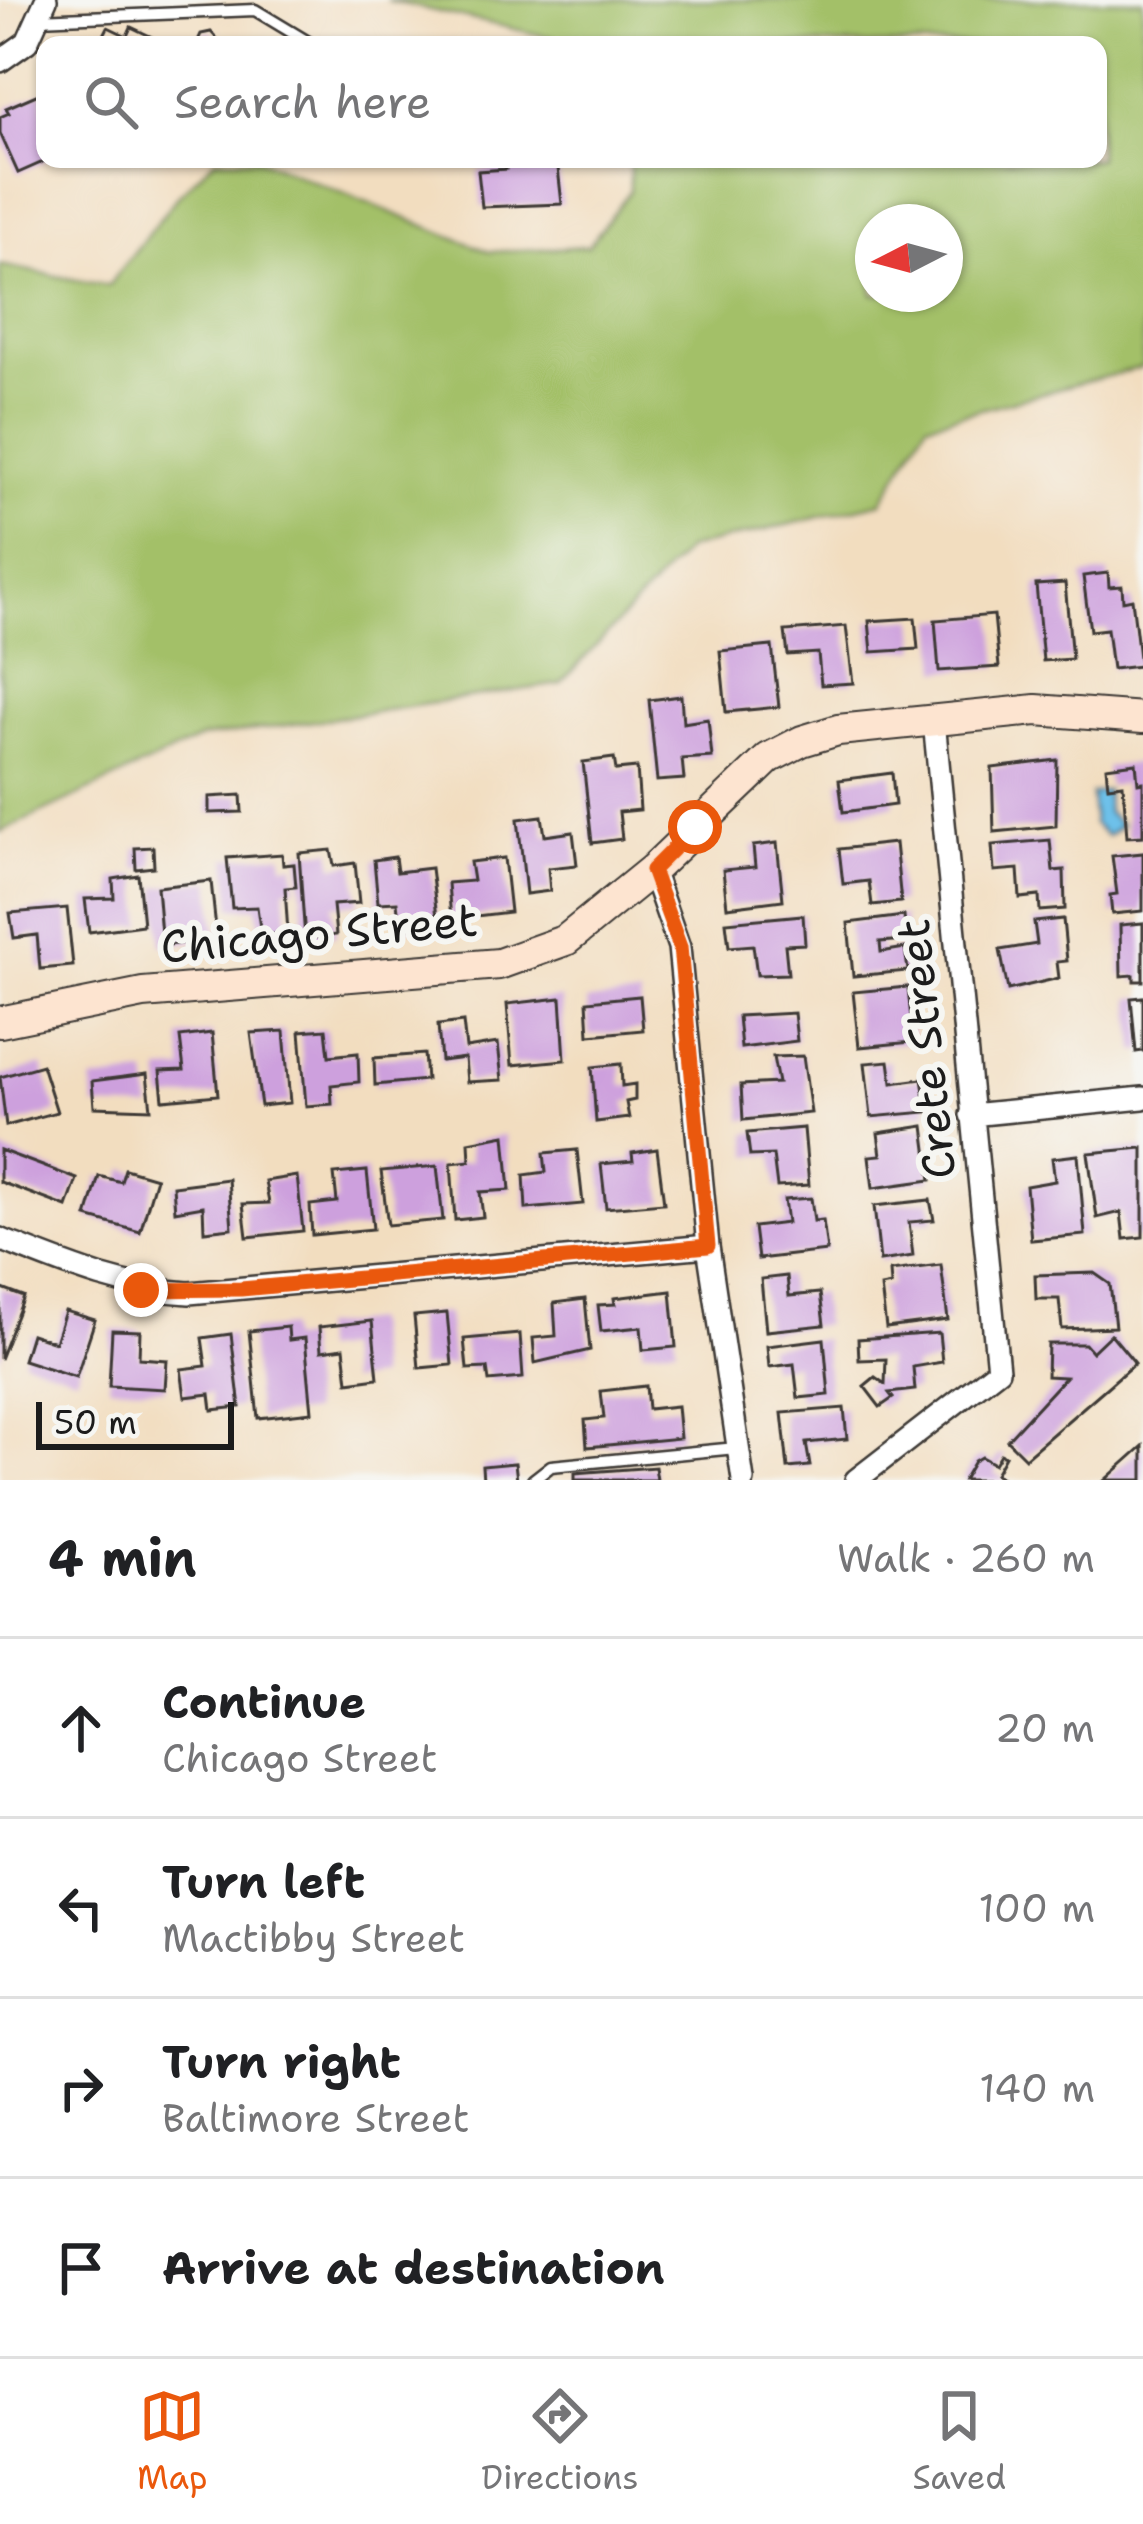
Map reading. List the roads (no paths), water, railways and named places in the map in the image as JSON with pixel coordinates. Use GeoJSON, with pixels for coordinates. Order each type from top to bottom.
{"type":"FeatureCollection","features":[{"type":"Feature","properties":{"kind":"street"},"geometry":{"type":"LineString","coordinates":[[0,61],[27,42],[42,9]]}},
{"type":"Feature","properties":{"kind":"street","name":"Chicago Street"},"geometry":{"type":"LineString","coordinates":[[0,1022],[142,993],[499,964],[566,940],[652,870],[770,758],[786,749],[838,730],[1036,710],[1143,718]]}},
{"type":"Feature","properties":{"kind":"street","name":"Crete Street"},"geometry":{"type":"LineString","coordinates":[[856,1480],[998,1370],[934,721]]}},
{"type":"Feature","properties":{"kind":"street"},"geometry":{"type":"LineString","coordinates":[[652,870],[680,947],[708,1246],[743,1480]]}},
{"type":"Feature","properties":{"kind":"street"},"geometry":{"type":"LineString","coordinates":[[970,1115],[1143,1098]]}},
{"type":"Feature","properties":{"kind":"street"},"geometry":{"type":"LineString","coordinates":[[0,1239],[100,1279],[141,1290],[189,1293],[708,1246]]}},
{"type":"Feature","properties":{"kind":"lane"},"geometry":{"type":"LineString","coordinates":[[42,9],[255,10],[298,36]]}},
{"type":"Feature","properties":{"kind":"lane"},"geometry":{"type":"LineString","coordinates":[[533,1480],[551,1466],[736,1448]]}},
{"type":"Feature","properties":{"kind":"water"},"geometry":{"type":"Polygon","coordinates":[[[1106,791],[1107,813],[1121,825],[1107,836],[1093,824],[1091,794],[1106,791]]]}}]}
